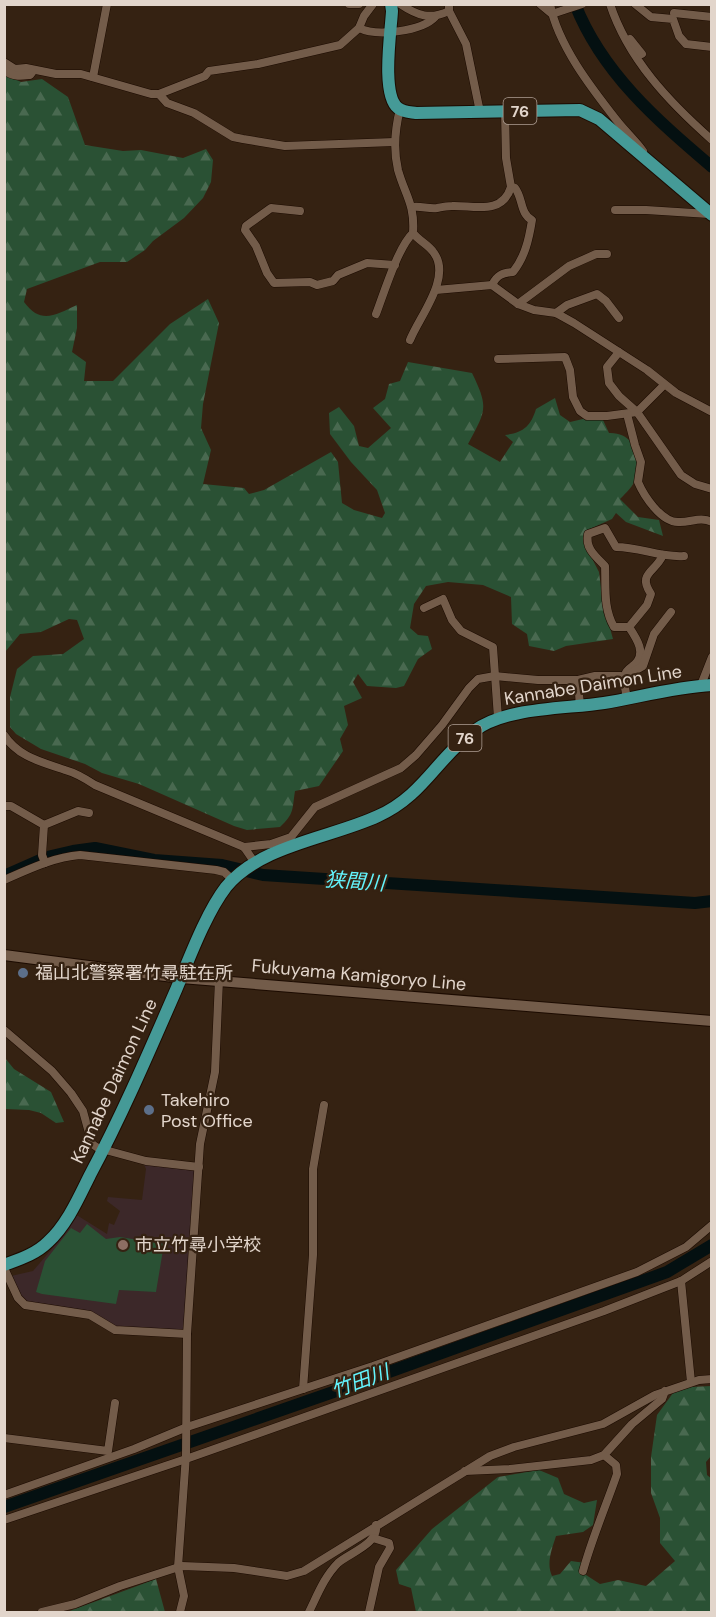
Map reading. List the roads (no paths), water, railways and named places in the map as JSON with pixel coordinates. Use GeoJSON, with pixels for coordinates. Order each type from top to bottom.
{"type":"FeatureCollection","features":[{"type":"Feature","properties":{"kind":"main road"},"geometry":{"type":"LineString","coordinates":[[391,4],[388,78],[393,102],[400,109]]}},
{"type":"Feature","properties":{"kind":"main road","name":"76"},"geometry":{"type":"LineString","coordinates":[[400,109],[416,113],[580,110],[599,119],[711,214]]}},
{"type":"Feature","properties":{"kind":"main road","name":"Kannabe Daimon Line"},"geometry":{"type":"LineString","coordinates":[[4,1267],[34,1253],[49,1242],[67,1218],[103,1150],[203,930],[222,893],[235,878],[253,865],[290,848],[395,808],[410,797],[472,732],[498,718],[580,707],[706,685]]}},
{"type":"Feature","properties":{"kind":"main road","name":"Fukuyama Kamigoryo Line"},"geometry":{"type":"LineString","coordinates":[[4,955],[182,978],[711,1021]]}},
{"type":"Feature","properties":{"kind":"street"},"geometry":{"type":"LineString","coordinates":[[93,77],[106,4]]}},
{"type":"Feature","properties":{"kind":"street"},"geometry":{"type":"LineString","coordinates":[[349,4],[359,4]]}},
{"type":"Feature","properties":{"kind":"street"},"geometry":{"type":"LineString","coordinates":[[4,62],[15,69],[26,68],[33,71],[93,77],[151,94],[159,94],[205,76],[209,71],[258,64],[340,45],[359,28],[372,4]]}},
{"type":"Feature","properties":{"kind":"street"},"geometry":{"type":"LineString","coordinates":[[400,4],[413,12],[435,16]]}},
{"type":"Feature","properties":{"kind":"street"},"geometry":{"type":"LineString","coordinates":[[540,4],[552,14]]}},
{"type":"Feature","properties":{"kind":"street"},"geometry":{"type":"LineString","coordinates":[[550,4],[568,50],[601,99],[642,149],[646,158]]}},
{"type":"Feature","properties":{"kind":"street"},"geometry":{"type":"LineString","coordinates":[[552,14],[582,4]]}},
{"type":"Feature","properties":{"kind":"street"},"geometry":{"type":"LineString","coordinates":[[610,4],[624,35],[655,83],[673,104],[711,140]]}},
{"type":"Feature","properties":{"kind":"street"},"geometry":{"type":"LineString","coordinates":[[635,4],[651,17],[674,12],[711,17]]}},
{"type":"Feature","properties":{"kind":"street"},"geometry":{"type":"LineString","coordinates":[[359,28],[377,33],[424,25],[449,8],[466,44],[480,112]]}},
{"type":"Feature","properties":{"kind":"street"},"geometry":{"type":"LineString","coordinates":[[674,12],[679,36],[686,44],[711,47]]}},
{"type":"Feature","properties":{"kind":"street"},"geometry":{"type":"LineString","coordinates":[[624,35],[627,35],[642,54]]}},
{"type":"Feature","properties":{"kind":"street"},"geometry":{"type":"LineString","coordinates":[[4,70],[10,75],[18,76],[30,75],[33,71]]}},
{"type":"Feature","properties":{"kind":"street"},"geometry":{"type":"LineString","coordinates":[[159,94],[167,104],[194,114],[233,137],[285,146],[394,142]]}},
{"type":"Feature","properties":{"kind":"street"},"geometry":{"type":"LineString","coordinates":[[376,314],[395,265],[413,233],[413,207],[398,168],[394,142],[400,109]]}},
{"type":"Feature","properties":{"kind":"street"},"geometry":{"type":"LineString","coordinates":[[413,207],[489,207],[502,200],[510,187],[506,158],[505,111]]}},
{"type":"Feature","properties":{"kind":"street"},"geometry":{"type":"LineString","coordinates":[[492,285],[495,278],[501,274],[513,272],[519,265],[528,240],[531,220],[523,211],[519,193],[515,188],[510,187]]}},
{"type":"Feature","properties":{"kind":"street"},"geometry":{"type":"LineString","coordinates":[[300,212],[271,208],[246,226],[245,230],[256,246],[267,273],[274,283],[327,283],[333,281],[338,275],[367,263],[395,265]]}},
{"type":"Feature","properties":{"kind":"street"},"geometry":{"type":"LineString","coordinates":[[615,210],[711,214]]}},
{"type":"Feature","properties":{"kind":"street"},"geometry":{"type":"LineString","coordinates":[[410,340],[436,290],[438,270],[437,259],[432,250],[413,233]]}},
{"type":"Feature","properties":{"kind":"street"},"geometry":{"type":"LineString","coordinates":[[518,304],[569,266],[596,254],[607,254]]}},
{"type":"Feature","properties":{"kind":"street"},"geometry":{"type":"LineString","coordinates":[[436,290],[492,285],[518,304],[534,310],[556,313],[647,370],[676,393],[711,412]]}},
{"type":"Feature","properties":{"kind":"street"},"geometry":{"type":"LineString","coordinates":[[556,313],[567,305],[597,294],[620,318]]}},
{"type":"Feature","properties":{"kind":"street"},"geometry":{"type":"LineString","coordinates":[[619,352],[607,367],[609,383],[637,412],[681,475],[695,484],[711,489]]}},
{"type":"Feature","properties":{"kind":"street"},"geometry":{"type":"LineString","coordinates":[[498,359],[565,357],[570,370],[573,397],[580,411],[587,416],[637,412],[664,385]]}},
{"type":"Feature","properties":{"kind":"street"},"geometry":{"type":"LineString","coordinates":[[627,414],[641,462],[638,482],[647,496],[667,519],[676,522],[699,519],[711,522]]}},
{"type":"Feature","properties":{"kind":"street"},"geometry":{"type":"LineString","coordinates":[[630,627],[614,627],[610,621],[606,604],[605,566],[590,550],[588,534],[605,528],[616,547],[632,547],[663,555],[684,556]]}},
{"type":"Feature","properties":{"kind":"street"},"geometry":{"type":"LineString","coordinates":[[630,627],[649,602],[651,594],[645,585],[645,579],[663,555]]}},
{"type":"Feature","properties":{"kind":"street"},"geometry":{"type":"LineString","coordinates":[[424,608],[443,599],[452,620],[461,631],[493,646],[498,718]]}},
{"type":"Feature","properties":{"kind":"street"},"geometry":{"type":"LineString","coordinates":[[4,735],[17,750],[35,760],[81,776],[95,785],[244,848],[272,844],[291,837],[315,807],[401,768],[416,755],[442,725],[478,679],[495,676],[538,680],[579,680],[595,676],[624,677],[643,666],[654,634],[671,612]]}},
{"type":"Feature","properties":{"kind":"street"},"geometry":{"type":"LineString","coordinates":[[627,699],[624,677],[627,671],[639,661],[641,650],[630,627]]}},
{"type":"Feature","properties":{"kind":"street"},"geometry":{"type":"LineString","coordinates":[[706,685],[711,657]]}},
{"type":"Feature","properties":{"kind":"street"},"geometry":{"type":"LineString","coordinates":[[579,680],[580,707]]}},
{"type":"Feature","properties":{"kind":"street"},"geometry":{"type":"LineString","coordinates":[[4,806],[11,806],[44,825]]}},
{"type":"Feature","properties":{"kind":"street"},"geometry":{"type":"LineString","coordinates":[[44,825],[78,811],[89,813]]}},
{"type":"Feature","properties":{"kind":"street"},"geometry":{"type":"LineString","coordinates":[[43,859],[44,825]]}},
{"type":"Feature","properties":{"kind":"street"},"geometry":{"type":"LineString","coordinates":[[244,848],[253,865]]}},
{"type":"Feature","properties":{"kind":"street"},"geometry":{"type":"LineString","coordinates":[[4,880],[43,859],[80,855],[216,870],[235,878]]}},
{"type":"Feature","properties":{"kind":"street"},"geometry":{"type":"LineString","coordinates":[[180,1612],[184,1596],[178,1567],[186,1457],[187,1334],[200,1144],[215,1072],[219,980]]}},
{"type":"Feature","properties":{"kind":"street"},"geometry":{"type":"LineString","coordinates":[[4,1030],[52,1071],[71,1093],[83,1111],[92,1144],[103,1150],[146,1161],[200,1167]]}},
{"type":"Feature","properties":{"kind":"street"},"geometry":{"type":"LineString","coordinates":[[303,1389],[313,1256],[314,1170],[324,1105]]}},
{"type":"Feature","properties":{"kind":"street"},"geometry":{"type":"LineString","coordinates":[[4,1495],[637,1272],[686,1247],[711,1225]]}},
{"type":"Feature","properties":{"kind":"street"},"geometry":{"type":"LineString","coordinates":[[4,1520],[592,1315],[681,1281],[711,1261]]}},
{"type":"Feature","properties":{"kind":"street"},"geometry":{"type":"LineString","coordinates":[[4,1267],[18,1298],[25,1305],[90,1316],[115,1330],[187,1334]]}},
{"type":"Feature","properties":{"kind":"street"},"geometry":{"type":"LineString","coordinates":[[681,1281],[691,1382]]}},
{"type":"Feature","properties":{"kind":"street"},"geometry":{"type":"LineString","coordinates":[[42,1612],[75,1604],[120,1586],[186,1565],[234,1568],[287,1576],[304,1571],[490,1456],[514,1447],[603,1424],[655,1395],[691,1382],[711,1379]]}},
{"type":"Feature","properties":{"kind":"street"},"geometry":{"type":"LineString","coordinates":[[465,1471],[510,1469],[591,1460],[604,1455],[632,1424],[662,1399],[665,1391]]}},
{"type":"Feature","properties":{"kind":"street"},"geometry":{"type":"LineString","coordinates":[[108,1451],[116,1403]]}},
{"type":"Feature","properties":{"kind":"street"},"geometry":{"type":"LineString","coordinates":[[4,1438],[108,1451],[134,1449]]}},
{"type":"Feature","properties":{"kind":"street"},"geometry":{"type":"LineString","coordinates":[[583,1571],[591,1541],[599,1527],[617,1474],[616,1465],[604,1455]]}},
{"type":"Feature","properties":{"kind":"street"},"geometry":{"type":"LineString","coordinates":[[309,1612],[321,1587],[338,1563],[373,1538],[377,1531],[376,1526]]}},
{"type":"Feature","properties":{"kind":"street"},"geometry":{"type":"LineString","coordinates":[[369,1612],[379,1567],[390,1548],[389,1543],[373,1538]]}},
{"type":"Feature","properties":{"kind":"waterway"},"geometry":{"type":"LineString","coordinates":[[575,4],[586,29],[616,74],[652,113],[712,167]]}},
{"type":"Feature","properties":{"kind":"waterway","name":"狭間川"},"geometry":{"type":"LineString","coordinates":[[4,876],[47,857],[95,848],[154,860],[222,865],[263,875],[695,903],[712,901]]}},
{"type":"Feature","properties":{"kind":"waterway","name":"竹田川"},"geometry":{"type":"LineString","coordinates":[[4,1507],[667,1272],[712,1245]]}},
{"type":"Feature","properties":{"kind":"place","name":"福山北警察署竹尋駐在所"},"geometry":{"type":"Point","coordinates":[23,973]}},
{"type":"Feature","properties":{"kind":"place","name":"Takehiro Post Office"},"geometry":{"type":"Point","coordinates":[149,1110]}},
{"type":"Feature","properties":{"kind":"place","name":"市立竹尋小学校"},"geometry":{"type":"Point","coordinates":[123,1245]}}]}
